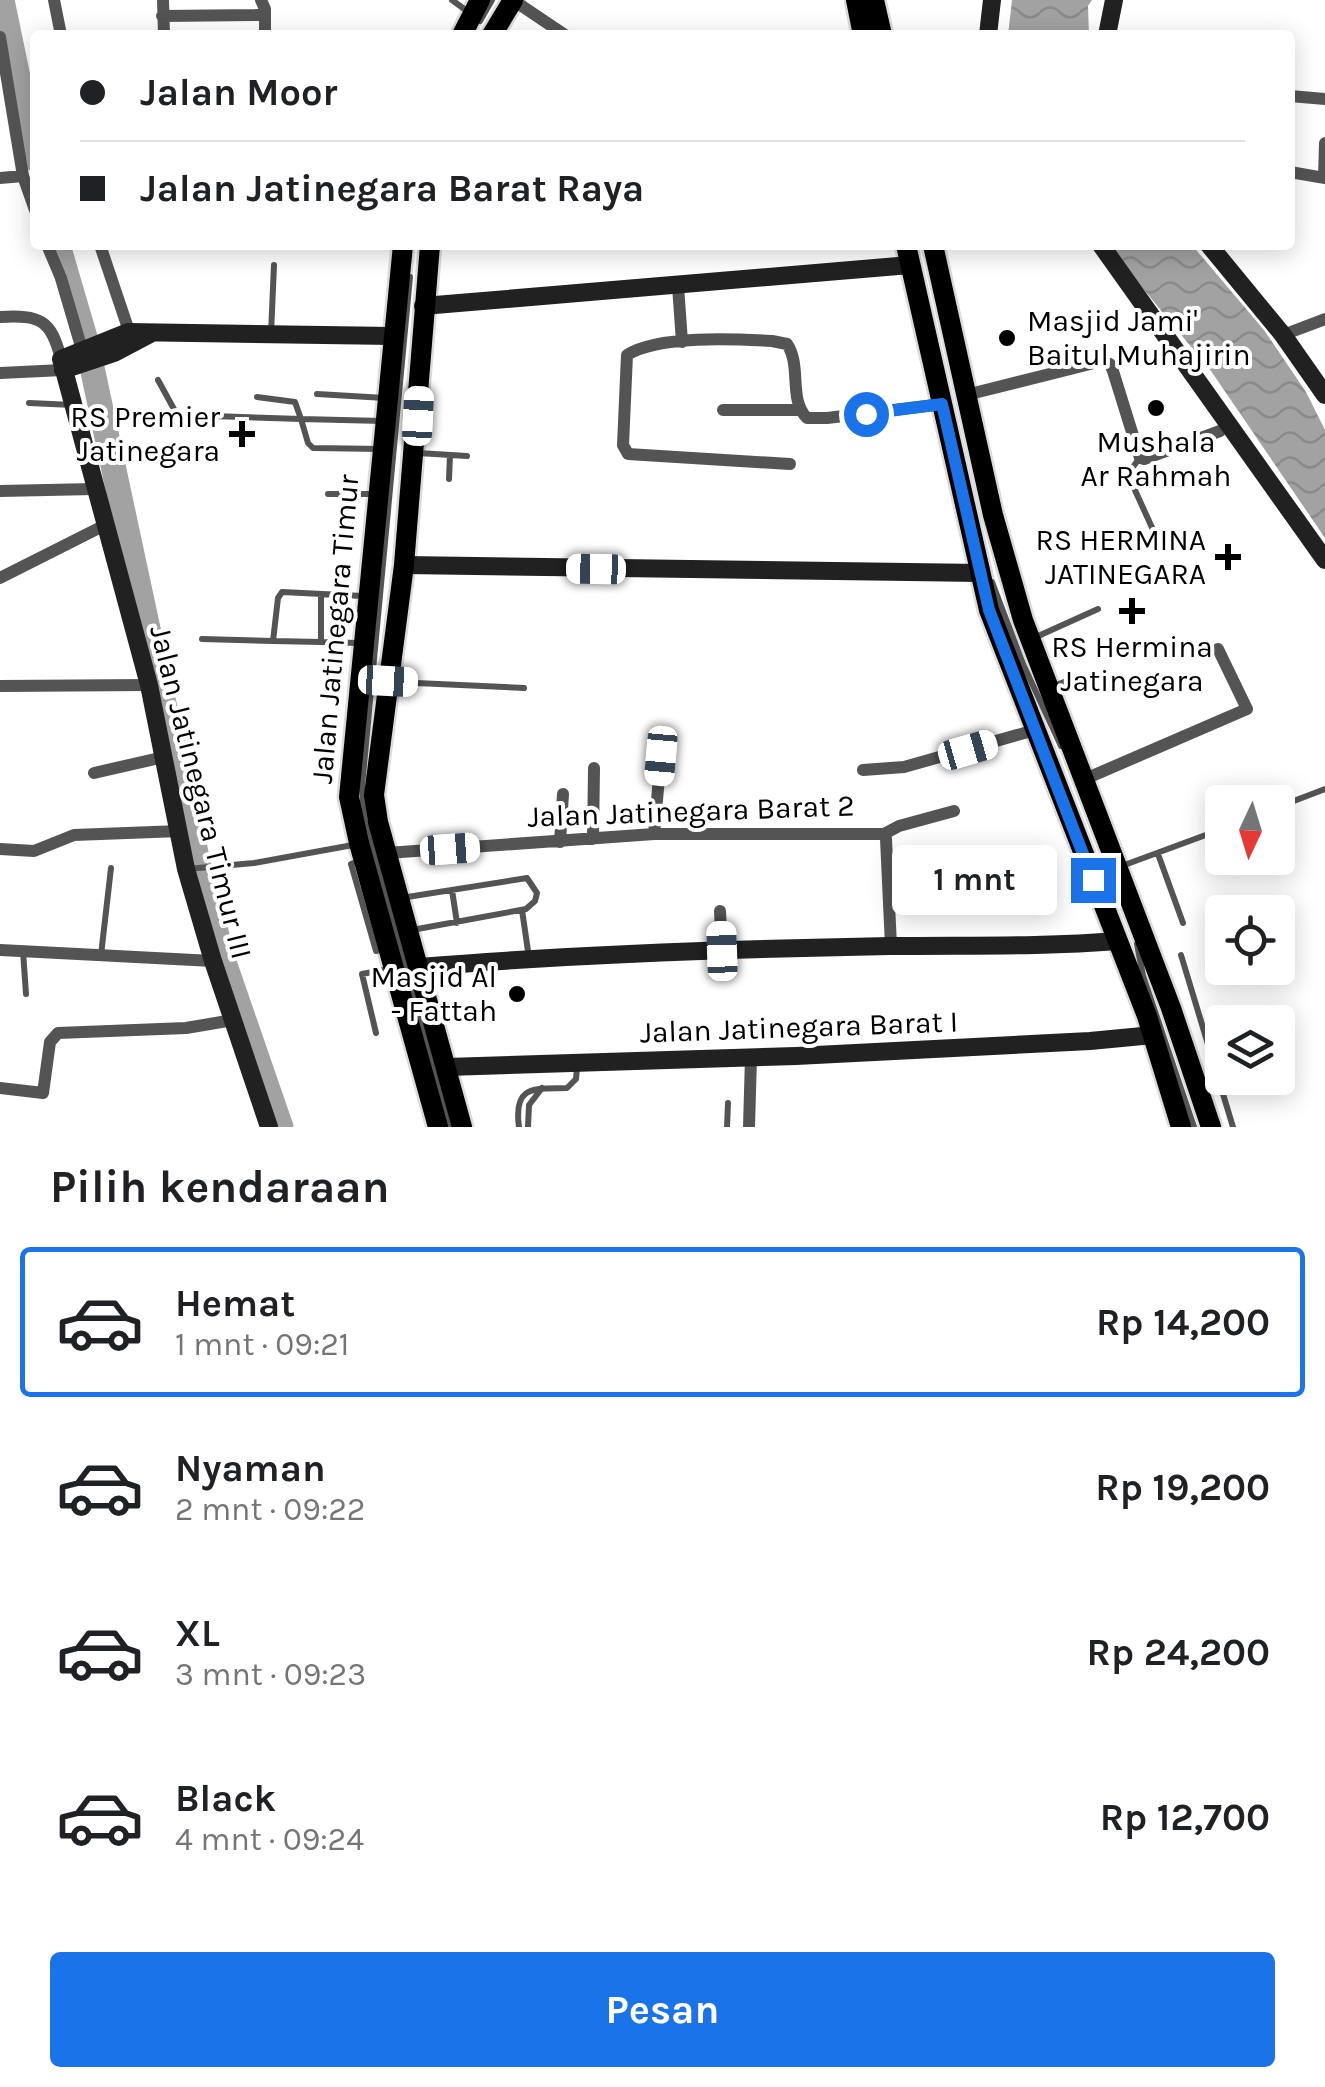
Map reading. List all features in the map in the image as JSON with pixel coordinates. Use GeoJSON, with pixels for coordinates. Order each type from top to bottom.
{"type":"FeatureCollection","features":[{"type":"Feature","properties":{"kind":"main road"},"geometry":{"type":"LineString","coordinates":[[495,30],[513,0]]}},
{"type":"Feature","properties":{"kind":"main road"},"geometry":{"type":"LineString","coordinates":[[856,0],[862,30]]}},
{"type":"Feature","properties":{"kind":"main road"},"geometry":{"type":"LineString","coordinates":[[874,0],[881,30]]}},
{"type":"Feature","properties":{"kind":"main road","name":"Jalan Jatinegara Timur"},"geometry":{"type":"LineString","coordinates":[[402,250],[350,797],[438,1127]]}},
{"type":"Feature","properties":{"kind":"main road","name":"Jalan Jatinegara Timur"},"geometry":{"type":"LineString","coordinates":[[429,250],[404,565],[374,795],[447,1067],[457,1126]]}},
{"type":"Feature","properties":{"kind":"main road"},"geometry":{"type":"LineString","coordinates":[[934,250],[993,515],[1030,640],[1085,779],[1211,1127]]}},
{"type":"Feature","properties":{"kind":"main road"},"geometry":{"type":"LineString","coordinates":[[910,252],[989,610],[1153,1035],[1180,1127]]}},
{"type":"Feature","properties":{"kind":"street"},"geometry":{"type":"LineString","coordinates":[[54,0],[60,30]]}},
{"type":"Feature","properties":{"kind":"street"},"geometry":{"type":"LineString","coordinates":[[163,30],[164,0]]}},
{"type":"Feature","properties":{"kind":"street"},"geometry":{"type":"LineString","coordinates":[[261,0],[265,30]]}},
{"type":"Feature","properties":{"kind":"street"},"geometry":{"type":"LineString","coordinates":[[513,0],[557,30]]}},
{"type":"Feature","properties":{"kind":"street"},"geometry":{"type":"LineString","coordinates":[[989,30],[992,0]]}},
{"type":"Feature","properties":{"kind":"street"},"geometry":{"type":"LineString","coordinates":[[1107,30],[1114,0]]}},
{"type":"Feature","properties":{"kind":"street"},"geometry":{"type":"LineString","coordinates":[[162,16],[265,16]]}},
{"type":"Feature","properties":{"kind":"street"},"geometry":{"type":"LineString","coordinates":[[0,37],[23,176],[30,196]]}},
{"type":"Feature","properties":{"kind":"street"},"geometry":{"type":"LineString","coordinates":[[1295,96],[1325,99],[1325,90]]}},
{"type":"Feature","properties":{"kind":"street"},"geometry":{"type":"LineString","coordinates":[[1295,173],[1324,178],[1325,143]]}},
{"type":"Feature","properties":{"kind":"street"},"geometry":{"type":"LineString","coordinates":[[0,178],[23,176]]}},
{"type":"Feature","properties":{"kind":"street"},"geometry":{"type":"LineString","coordinates":[[49,250],[86,357]]}},
{"type":"Feature","properties":{"kind":"street"},"geometry":{"type":"LineString","coordinates":[[101,250],[127,341]]}},
{"type":"Feature","properties":{"kind":"street"},"geometry":{"type":"LineString","coordinates":[[1106,250],[1325,560]]}},
{"type":"Feature","properties":{"kind":"street"},"geometry":{"type":"LineString","coordinates":[[1212,250],[1324,393]]}},
{"type":"Feature","properties":{"kind":"street"},"geometry":{"type":"LineString","coordinates":[[423,306],[678,286],[910,252]]}},
{"type":"Feature","properties":{"kind":"street"},"geometry":{"type":"LineString","coordinates":[[678,286],[682,342]]}},
{"type":"Feature","properties":{"kind":"street"},"geometry":{"type":"LineString","coordinates":[[0,317],[36,318],[49,327],[56,335],[62,364]]}},
{"type":"Feature","properties":{"kind":"street"},"geometry":{"type":"LineString","coordinates":[[1283,336],[1325,320]]}},
{"type":"Feature","properties":{"kind":"street"},"geometry":{"type":"LineString","coordinates":[[0,372],[62,364],[127,341],[271,335],[393,336]]}},
{"type":"Feature","properties":{"kind":"street"},"geometry":{"type":"LineString","coordinates":[[790,464],[628,454],[624,450],[627,355],[642,348],[682,342],[740,339],[786,344],[794,356],[799,410],[806,418],[942,404]]}},
{"type":"Feature","properties":{"kind":"street"},"geometry":{"type":"LineString","coordinates":[[966,396],[1106,362],[1113,371],[1140,458],[1220,431]]}},
{"type":"Feature","properties":{"kind":"street","name":"Jalan Jatinegara Timur III"},"geometry":{"type":"LineString","coordinates":[[62,364],[148,685],[213,961],[269,1127]]}},
{"type":"Feature","properties":{"kind":"street"},"geometry":{"type":"LineString","coordinates":[[723,410],[799,410]]}},
{"type":"Feature","properties":{"kind":"street"},"geometry":{"type":"LineString","coordinates":[[0,491],[94,489]]}},
{"type":"Feature","properties":{"kind":"street"},"geometry":{"type":"LineString","coordinates":[[0,578],[104,525]]}},
{"type":"Feature","properties":{"kind":"street"},"geometry":{"type":"LineString","coordinates":[[404,565],[981,573]]}},
{"type":"Feature","properties":{"kind":"street"},"geometry":{"type":"LineString","coordinates":[[1085,779],[1247,708],[1218,649]]}},
{"type":"Feature","properties":{"kind":"street"},"geometry":{"type":"LineString","coordinates":[[0,686],[148,685]]}},
{"type":"Feature","properties":{"kind":"street"},"geometry":{"type":"LineString","coordinates":[[863,770],[904,767],[1036,730]]}},
{"type":"Feature","properties":{"kind":"street"},"geometry":{"type":"LineString","coordinates":[[654,834],[661,756]]}},
{"type":"Feature","properties":{"kind":"street"},"geometry":{"type":"LineString","coordinates":[[94,772],[164,757]]}},
{"type":"Feature","properties":{"kind":"street"},"geometry":{"type":"LineString","coordinates":[[594,768],[594,839]]}},
{"type":"Feature","properties":{"kind":"street"},"geometry":{"type":"LineString","coordinates":[[560,842],[563,794]]}},
{"type":"Feature","properties":{"kind":"street"},"geometry":{"type":"LineString","coordinates":[[884,834],[954,811]]}},
{"type":"Feature","properties":{"kind":"street"},"geometry":{"type":"LineString","coordinates":[[0,849],[34,851],[74,835],[180,831]]}},
{"type":"Feature","properties":{"kind":"street","name":"Jalan Jatinegara Barat 2"},"geometry":{"type":"LineString","coordinates":[[387,854],[654,834],[884,834],[890,946]]}},
{"type":"Feature","properties":{"kind":"street"},"geometry":{"type":"LineString","coordinates":[[720,911],[722,951]]}},
{"type":"Feature","properties":{"kind":"street"},"geometry":{"type":"LineString","coordinates":[[420,966],[722,951],[1118,942]]}},
{"type":"Feature","properties":{"kind":"street"},"geometry":{"type":"LineString","coordinates":[[0,950],[213,961]]}},
{"type":"Feature","properties":{"kind":"street"},"geometry":{"type":"LineString","coordinates":[[0,1088],[42,1094],[50,1042],[58,1033],[186,1028],[234,1020]]}},
{"type":"Feature","properties":{"kind":"street","name":"Jalan Jatinegara Barat I"},"geometry":{"type":"LineString","coordinates":[[447,1067],[751,1058],[1153,1035]]}},
{"type":"Feature","properties":{"kind":"street"},"geometry":{"type":"LineString","coordinates":[[750,1127],[751,1058]]}},
{"type":"Feature","properties":{"kind":"lane"},"geometry":{"type":"LineString","coordinates":[[452,0],[475,16],[492,0]]}},
{"type":"Feature","properties":{"kind":"lane"},"geometry":{"type":"LineString","coordinates":[[865,0],[871,30]]}},
{"type":"Feature","properties":{"kind":"lane"},"geometry":{"type":"LineString","coordinates":[[0,133],[15,133]]}},
{"type":"Feature","properties":{"kind":"lane"},"geometry":{"type":"LineString","coordinates":[[413,250],[362,786],[364,818],[457,1126]]}},
{"type":"Feature","properties":{"kind":"lane"},"geometry":{"type":"LineString","coordinates":[[910,252],[986,566],[1136,940],[1143,976],[1194,1127]]}},
{"type":"Feature","properties":{"kind":"lane"},"geometry":{"type":"LineString","coordinates":[[271,335],[274,264]]}},
{"type":"Feature","properties":{"kind":"lane"},"geometry":{"type":"LineString","coordinates":[[158,380],[174,411],[182,415],[384,422]]}},
{"type":"Feature","properties":{"kind":"lane"},"geometry":{"type":"LineString","coordinates":[[317,394],[386,398]]}},
{"type":"Feature","properties":{"kind":"lane"},"geometry":{"type":"LineString","coordinates":[[258,397],[295,402],[308,444],[313,448],[382,449]]}},
{"type":"Feature","properties":{"kind":"lane"},"geometry":{"type":"LineString","coordinates":[[29,403],[73,405]]}},
{"type":"Feature","properties":{"kind":"lane"},"geometry":{"type":"LineString","coordinates":[[86,458],[124,451]]}},
{"type":"Feature","properties":{"kind":"lane"},"geometry":{"type":"LineString","coordinates":[[414,453],[467,456]]}},
{"type":"Feature","properties":{"kind":"lane"},"geometry":{"type":"LineString","coordinates":[[449,478],[450,455]]}},
{"type":"Feature","properties":{"kind":"lane"},"geometry":{"type":"LineString","coordinates":[[1140,458],[1129,472],[1130,483],[1159,542]]}},
{"type":"Feature","properties":{"kind":"lane"},"geometry":{"type":"LineString","coordinates":[[328,494],[378,494]]}},
{"type":"Feature","properties":{"kind":"lane"},"geometry":{"type":"LineString","coordinates":[[273,641],[279,594],[370,597]]}},
{"type":"Feature","properties":{"kind":"lane"},"geometry":{"type":"LineString","coordinates":[[321,595],[321,642]]}},
{"type":"Feature","properties":{"kind":"lane"},"geometry":{"type":"LineString","coordinates":[[1030,640],[1098,609]]}},
{"type":"Feature","properties":{"kind":"lane"},"geometry":{"type":"LineString","coordinates":[[202,639],[364,643]]}},
{"type":"Feature","properties":{"kind":"lane"},"geometry":{"type":"LineString","coordinates":[[1048,688],[1079,676]]}},
{"type":"Feature","properties":{"kind":"lane"},"geometry":{"type":"LineString","coordinates":[[388,681],[524,688]]}},
{"type":"Feature","properties":{"kind":"lane"},"geometry":{"type":"LineString","coordinates":[[1295,800],[1325,789]]}},
{"type":"Feature","properties":{"kind":"lane"},"geometry":{"type":"LineString","coordinates":[[1118,868],[1205,836]]}},
{"type":"Feature","properties":{"kind":"lane"},"geometry":{"type":"LineString","coordinates":[[194,869],[362,851]]}},
{"type":"Feature","properties":{"kind":"lane"},"geometry":{"type":"LineString","coordinates":[[1158,854],[1183,923]]}},
{"type":"Feature","properties":{"kind":"lane"},"geometry":{"type":"LineString","coordinates":[[101,956],[110,868]]}},
{"type":"Feature","properties":{"kind":"lane"},"geometry":{"type":"LineString","coordinates":[[400,898],[527,878],[537,893],[535,901],[522,910],[409,930]]}},
{"type":"Feature","properties":{"kind":"lane"},"geometry":{"type":"LineString","coordinates":[[452,889],[457,923]]}},
{"type":"Feature","properties":{"kind":"lane"},"geometry":{"type":"LineString","coordinates":[[522,910],[528,958]]}},
{"type":"Feature","properties":{"kind":"lane"},"geometry":{"type":"LineString","coordinates":[[23,951],[26,994]]}},
{"type":"Feature","properties":{"kind":"lane"},"geometry":{"type":"LineString","coordinates":[[1181,955],[1233,1127]]}},
{"type":"Feature","properties":{"kind":"lane"},"geometry":{"type":"LineString","coordinates":[[376,1033],[362,974],[394,967]]}},
{"type":"Feature","properties":{"kind":"lane"},"geometry":{"type":"LineString","coordinates":[[1182,1041],[1204,1032]]}},
{"type":"Feature","properties":{"kind":"lane"},"geometry":{"type":"LineString","coordinates":[[519,1127],[520,1100],[529,1091],[542,1087],[572,1085],[577,1063]]}},
{"type":"Feature","properties":{"kind":"lane"},"geometry":{"type":"LineString","coordinates":[[528,1127],[530,1101],[542,1087]]}},
{"type":"Feature","properties":{"kind":"lane"},"geometry":{"type":"LineString","coordinates":[[728,1104],[728,1127]]}},
{"type":"Feature","properties":{"kind":"water"},"geometry":{"type":"Polygon","coordinates":[[[1012,0],[1092,0],[1088,6],[1089,30],[1009,30],[1012,0]]]}},
{"type":"Feature","properties":{"kind":"water"},"geometry":{"type":"Polygon","coordinates":[[[1111,250],[1196,250],[1264,330],[1306,392],[1325,430],[1325,538],[1211,371],[1111,250]]]}},
{"type":"Feature","properties":{"kind":"waterway"},"geometry":{"type":"LineString","coordinates":[[2,0],[30,135]]}},
{"type":"Feature","properties":{"kind":"waterway"},"geometry":{"type":"LineString","coordinates":[[59,250],[87,344],[201,876],[225,965],[281,1127]]}},
{"type":"Feature","properties":{"kind":"place","name":"Masjid Jami' Baitul Muhajirin"},"geometry":{"type":"Point","coordinates":[1007,338]}},
{"type":"Feature","properties":{"kind":"place","name":"Mushala Ar Rahmah"},"geometry":{"type":"Point","coordinates":[1156,408]}},
{"type":"Feature","properties":{"kind":"place","name":"RS Premier Jatinegara"},"geometry":{"type":"Point","coordinates":[242,434]}},
{"type":"Feature","properties":{"kind":"place","name":"RS HERMINA JATINEGARA"},"geometry":{"type":"Point","coordinates":[1228,557]}},
{"type":"Feature","properties":{"kind":"place","name":"RS Hermina Jatinegara"},"geometry":{"type":"Point","coordinates":[1132,611]}},
{"type":"Feature","properties":{"kind":"place","name":"Masjid Al - Fattah"},"geometry":{"type":"Point","coordinates":[517,994]}},
{"type":"Feature","properties":{"kind":"route"},"geometry":{"type":"LineString","coordinates":[[866,414],[942,404],[989,610],[1093,880]]}}]}
